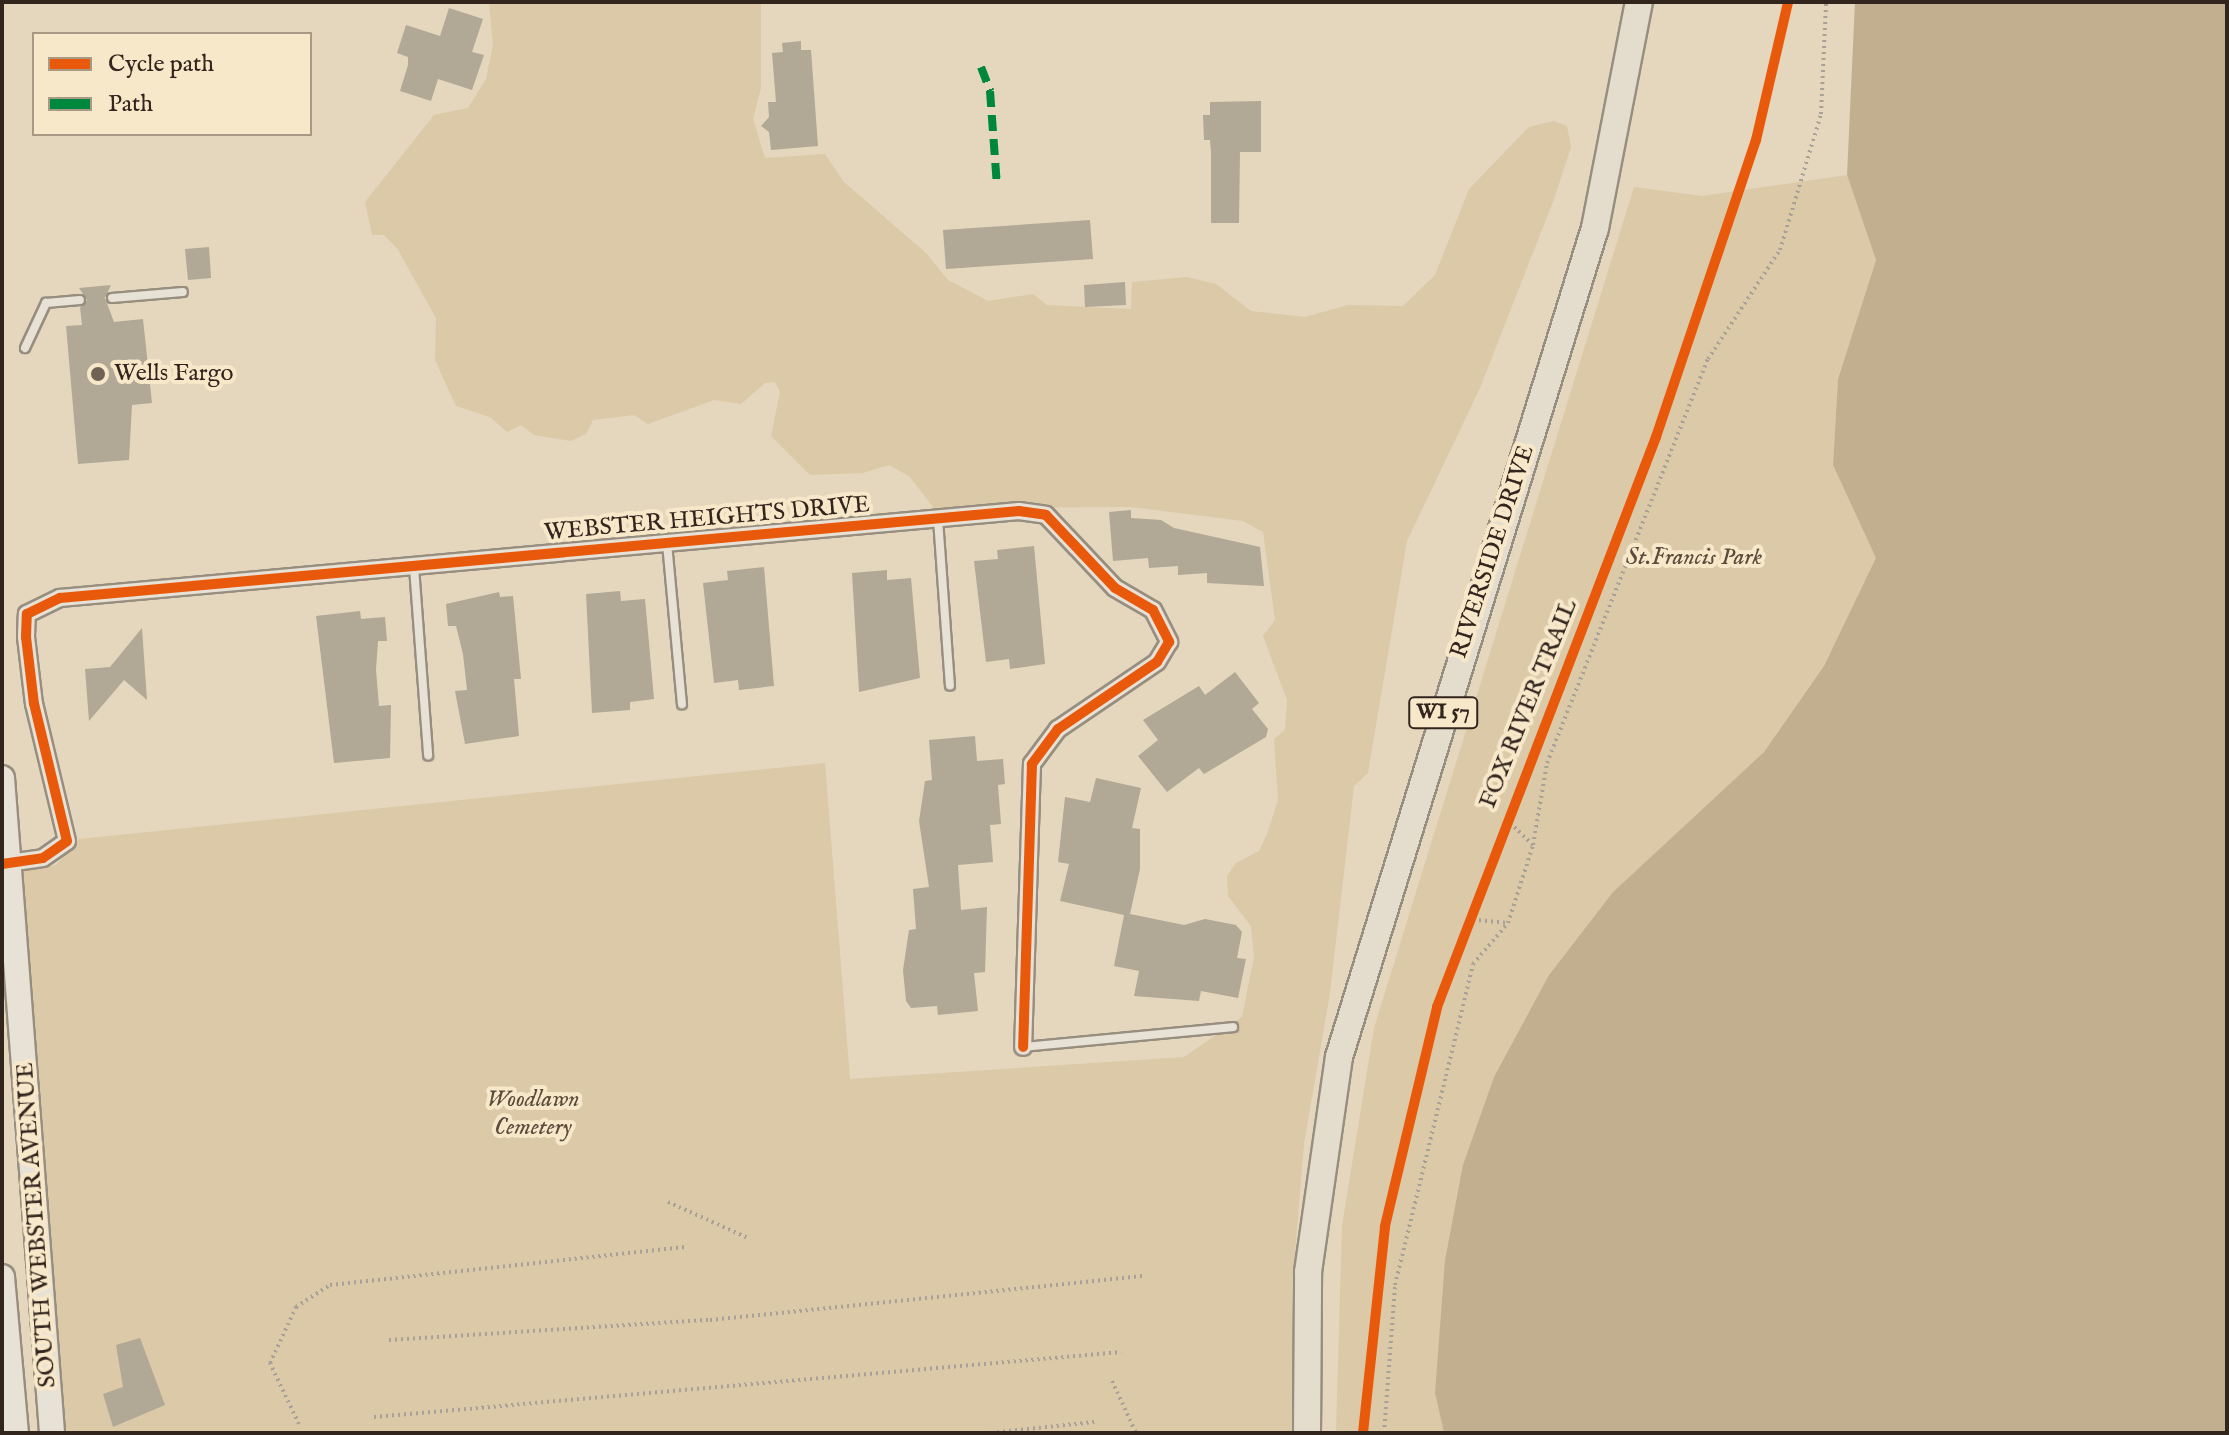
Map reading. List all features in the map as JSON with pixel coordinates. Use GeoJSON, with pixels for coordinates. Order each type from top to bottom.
{"type":"FeatureCollection","features":[{"type":"Feature","properties":{"kind":"main road","name":"RIVERSIDE DRIVE"},"geometry":{"type":"LineString","coordinates":[[1307,1433],[1309,1258],[1339,1057],[1595,228],[1639,2]]}},
{"type":"Feature","properties":{"kind":"main road","name":"SOUTH WEBSTER AVENUE"},"geometry":{"type":"LineString","coordinates":[[2,778],[6,863],[52,1433]]}},
{"type":"Feature","properties":{"kind":"main road","name":"SOUTH WEBSTER AVENUE"},"geometry":{"type":"LineString","coordinates":[[2,1277],[16,1433]]}},
{"type":"Feature","properties":{"kind":"street","name":"WEBSTER HEIGHTS DRIVE"},"geometry":{"type":"LineString","coordinates":[[6,863],[43,858],[67,841],[34,704],[27,614],[60,598],[938,519],[1046,515],[1115,588],[1153,610],[1169,642],[1157,662],[1058,729],[1032,764],[1023,1047]]}},
{"type":"Feature","properties":{"kind":"lane"},"geometry":{"type":"LineString","coordinates":[[112,298],[183,292]]}},
{"type":"Feature","properties":{"kind":"lane"},"geometry":{"type":"LineString","coordinates":[[25,348],[46,303],[80,300]]}},
{"type":"Feature","properties":{"kind":"lane"},"geometry":{"type":"LineString","coordinates":[[938,519],[950,686]]}},
{"type":"Feature","properties":{"kind":"lane"},"geometry":{"type":"LineString","coordinates":[[667,543],[682,704]]}},
{"type":"Feature","properties":{"kind":"lane"},"geometry":{"type":"LineString","coordinates":[[414,566],[428,755]]}},
{"type":"Feature","properties":{"kind":"lane"},"geometry":{"type":"LineString","coordinates":[[1023,1047],[1233,1027]]}},
{"type":"Feature","properties":{"kind":"path"},"geometry":{"type":"LineString","coordinates":[[1384,1433],[1395,1285],[1473,964],[1508,923],[1533,845],[1547,763],[1708,359],[1780,250],[1821,114],[1826,2]]}},
{"type":"Feature","properties":{"kind":"path"},"geometry":{"type":"LineString","coordinates":[[1505,818],[1533,845]]}},
{"type":"Feature","properties":{"kind":"path"},"geometry":{"type":"LineString","coordinates":[[1467,919],[1508,923]]}},
{"type":"Feature","properties":{"kind":"path"},"geometry":{"type":"LineString","coordinates":[[668,1202],[748,1238]]}},
{"type":"Feature","properties":{"kind":"path"},"geometry":{"type":"LineString","coordinates":[[299,1424],[270,1363],[296,1307],[330,1285],[687,1247]]}},
{"type":"Feature","properties":{"kind":"path"},"geometry":{"type":"LineString","coordinates":[[389,1340],[710,1320],[1145,1276]]}},
{"type":"Feature","properties":{"kind":"path"},"geometry":{"type":"LineString","coordinates":[[374,1417],[1121,1352]]}},
{"type":"Feature","properties":{"kind":"path"},"geometry":{"type":"LineString","coordinates":[[1112,1381],[1136,1433]]}},
{"type":"Feature","properties":{"kind":"path"},"geometry":{"type":"LineString","coordinates":[[991,1433],[1094,1422]]}},
{"type":"Feature","properties":{"kind":"green space","name":"Woodlawn Cemetery"},"geometry":{"type":"Polygon","coordinates":[[[489,2],[761,2],[761,88],[753,119],[765,158],[825,154],[844,182],[926,253],[948,280],[988,301],[1033,294],[1047,305],[1131,309],[1132,282],[1187,277],[1216,284],[1251,311],[1305,317],[1348,305],[1403,306],[1435,275],[1469,189],[1529,127],[1554,121],[1567,126],[1571,147],[1554,199],[1480,388],[1407,541],[1368,773],[1354,786],[1330,993],[1304,1144],[1294,1264],[1295,1433],[42,1433],[2,876],[56,865],[79,839],[825,763],[850,1079],[1184,1057],[1242,1017],[1254,957],[1251,926],[1228,896],[1227,876],[1236,863],[1259,851],[1267,834],[1278,800],[1274,739],[1285,730],[1287,700],[1263,636],[1275,620],[1263,532],[1243,521],[1131,507],[934,508],[909,476],[889,465],[863,473],[810,475],[771,436],[780,392],[775,382],[765,383],[741,404],[714,400],[648,424],[634,415],[593,420],[586,434],[571,441],[534,435],[521,425],[507,432],[490,417],[456,406],[435,360],[436,318],[397,248],[384,235],[372,235],[365,202],[434,115],[468,108],[486,79],[493,45],[489,2]]]}},
{"type":"Feature","properties":{"kind":"green space","name":"St.Francis Park"},"geometry":{"type":"Polygon","coordinates":[[[1847,175],[1876,260],[1838,379],[1833,465],[1877,558],[1824,666],[1764,752],[1613,892],[1549,975],[1435,1393],[1444,1433],[1336,1433],[1342,1226],[1374,1028],[1634,187],[1702,196],[1847,175]]]}},
{"type":"Feature","properties":{"kind":"shaded area"},"geometry":{"type":"Polygon","coordinates":[[[1855,2],[2227,2],[2227,1433],[1444,1433],[1435,1393],[1445,1260],[1463,1165],[1494,1077],[1549,975],[1613,892],[1764,752],[1824,666],[1876,558],[1833,465],[1838,379],[1876,260],[1847,175],[1855,2]]]}},
{"type":"Feature","properties":{"kind":"building"},"geometry":{"type":"Polygon","coordinates":[[[449,8],[483,19],[472,52],[484,55],[472,90],[438,79],[431,101],[400,91],[408,57],[397,53],[406,25],[440,36],[449,8]]]}},
{"type":"Feature","properties":{"kind":"building"},"geometry":{"type":"Polygon","coordinates":[[[801,41],[801,50],[811,50],[818,146],[771,150],[769,132],[761,126],[769,117],[768,102],[776,102],[772,53],[783,52],[782,43],[801,41]]]}},
{"type":"Feature","properties":{"kind":"building"},"geometry":{"type":"Polygon","coordinates":[[[1261,101],[1261,152],[1240,152],[1239,223],[1211,223],[1211,152],[1210,140],[1204,140],[1203,115],[1210,115],[1210,102],[1261,101]]]}},
{"type":"Feature","properties":{"kind":"building"},"geometry":{"type":"Polygon","coordinates":[[[1090,220],[1093,259],[946,269],[943,230],[1090,220]]]}},
{"type":"Feature","properties":{"kind":"building"},"geometry":{"type":"Polygon","coordinates":[[[209,247],[211,278],[188,280],[185,249],[209,247]]]}},
{"type":"Feature","properties":{"kind":"building"},"geometry":{"type":"Polygon","coordinates":[[[1125,282],[1126,305],[1085,307],[1084,285],[1125,282]]]}},
{"type":"Feature","properties":{"kind":"building","name":"Wells Fargo"},"geometry":{"type":"Polygon","coordinates":[[[111,285],[105,298],[114,322],[143,319],[152,403],[132,405],[129,460],[78,464],[66,326],[82,325],[80,307],[87,300],[79,288],[111,285]]]}},
{"type":"Feature","properties":{"kind":"building"},"geometry":{"type":"Polygon","coordinates":[[[1131,510],[1131,518],[1161,520],[1174,528],[1260,547],[1264,586],[1207,583],[1207,573],[1178,575],[1178,566],[1149,568],[1148,558],[1113,561],[1109,512],[1131,510]]]}},
{"type":"Feature","properties":{"kind":"building"},"geometry":{"type":"Polygon","coordinates":[[[1034,546],[1045,664],[1010,669],[1009,659],[986,662],[974,561],[998,559],[997,550],[1034,546]]]}},
{"type":"Feature","properties":{"kind":"building"},"geometry":{"type":"Polygon","coordinates":[[[764,567],[774,686],[739,690],[738,680],[714,683],[703,583],[728,580],[727,571],[764,567]]]}},
{"type":"Feature","properties":{"kind":"building"},"geometry":{"type":"Polygon","coordinates":[[[887,570],[887,580],[911,578],[920,678],[859,692],[852,573],[887,570]]]}},
{"type":"Feature","properties":{"kind":"building"},"geometry":{"type":"Polygon","coordinates":[[[620,591],[621,601],[645,599],[654,699],[630,702],[630,710],[592,713],[586,594],[620,591]]]}},
{"type":"Feature","properties":{"kind":"building"},"geometry":{"type":"Polygon","coordinates":[[[499,592],[500,597],[513,596],[521,679],[514,679],[519,736],[465,744],[455,691],[467,690],[463,654],[456,626],[448,626],[446,604],[499,592]]]}},
{"type":"Feature","properties":{"kind":"building"},"geometry":{"type":"Polygon","coordinates":[[[360,611],[361,619],[385,617],[387,641],[378,641],[376,670],[379,706],[391,705],[390,758],[334,763],[316,616],[360,611]]]}},
{"type":"Feature","properties":{"kind":"building"},"geometry":{"type":"Polygon","coordinates":[[[142,628],[147,700],[124,680],[89,721],[85,669],[110,667],[142,628]]]}},
{"type":"Feature","properties":{"kind":"building"},"geometry":{"type":"Polygon","coordinates":[[[1235,672],[1259,703],[1252,709],[1268,729],[1266,737],[1204,774],[1199,768],[1167,792],[1138,756],[1158,740],[1143,720],[1199,686],[1205,695],[1235,672]]]}},
{"type":"Feature","properties":{"kind":"building"},"geometry":{"type":"Polygon","coordinates":[[[975,736],[977,761],[1003,759],[1005,784],[998,785],[1001,824],[990,825],[993,862],[958,865],[961,910],[987,907],[985,972],[974,973],[978,1011],[938,1015],[937,1006],[911,1008],[906,1001],[903,970],[909,930],[916,929],[913,889],[929,887],[919,821],[925,781],[932,780],[929,740],[975,736]]]}},
{"type":"Feature","properties":{"kind":"building"},"geometry":{"type":"Polygon","coordinates":[[[1096,778],[1141,788],[1132,828],[1140,829],[1140,869],[1130,914],[1184,925],[1205,919],[1236,925],[1242,932],[1237,958],[1246,959],[1238,998],[1201,991],[1199,1001],[1134,996],[1139,971],[1114,966],[1124,915],[1060,901],[1069,864],[1058,862],[1065,797],[1090,802],[1096,778]]]}},
{"type":"Feature","properties":{"kind":"building"},"geometry":{"type":"Polygon","coordinates":[[[140,1338],[165,1405],[113,1427],[103,1394],[123,1387],[116,1345],[140,1338]]]}},
{"type":"Feature","properties":{"kind":"marked path"},"geometry":{"type":"LineString","coordinates":[[981,67],[990,91],[997,186]]}},
{"type":"Feature","properties":{"kind":"cycle path","name":"FOX RIVER TRAIL"},"geometry":{"type":"LineString","coordinates":[[1363,1433],[1385,1226],[1437,1007],[1656,437],[1756,140],[1788,2]]}},
{"type":"Feature","properties":{"kind":"cycle path"},"geometry":{"type":"LineString","coordinates":[[2,864],[43,858],[67,841],[34,704],[26,637],[27,614],[60,598],[1019,511],[1046,515],[1115,588],[1153,610],[1169,642],[1157,662],[1058,729],[1032,764],[1023,1047]]}},
{"type":"Feature","properties":{"kind":"place","name":"Wells Fargo"},"geometry":{"type":"Point","coordinates":[98,374]}}]}
